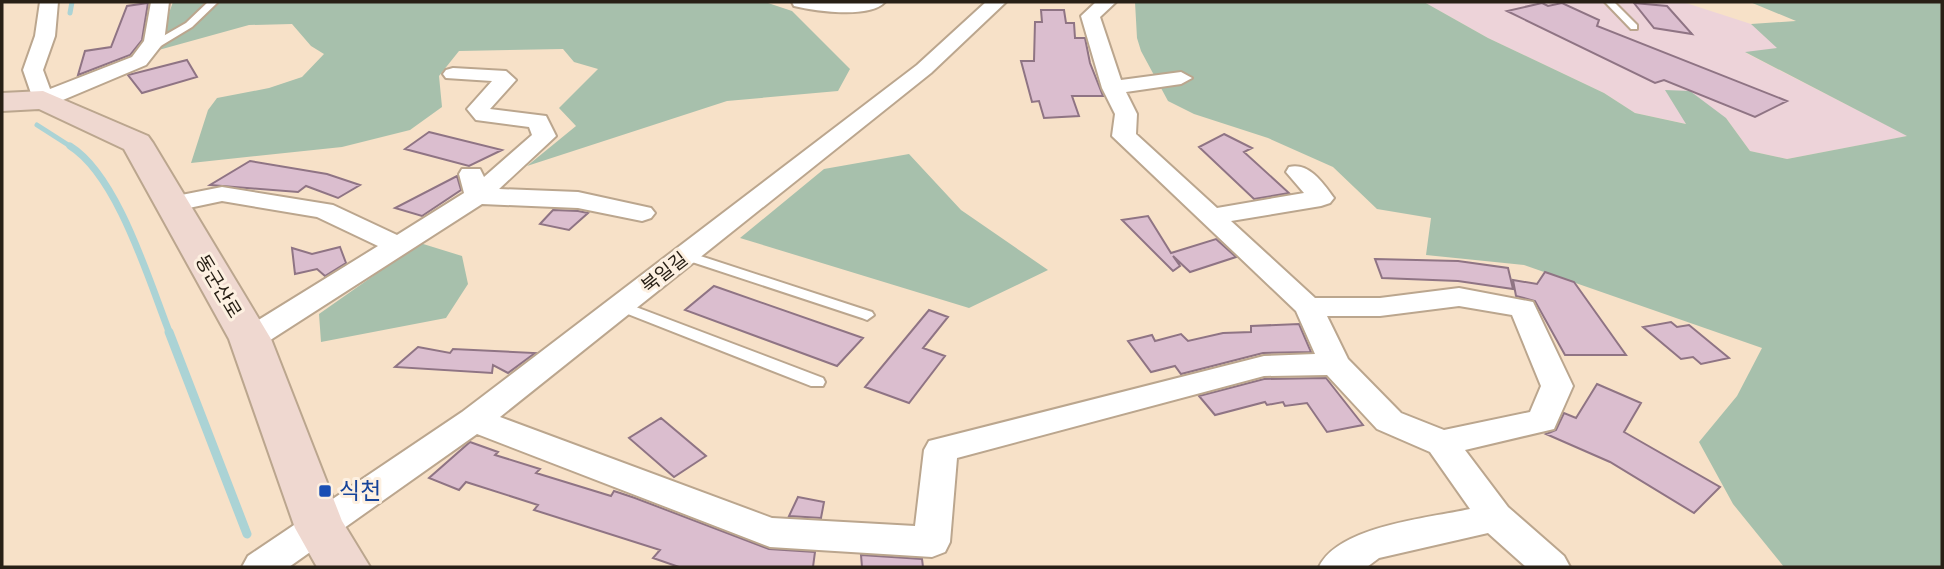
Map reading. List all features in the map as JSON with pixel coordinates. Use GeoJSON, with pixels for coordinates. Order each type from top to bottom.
{"type":"FeatureCollection","features":[{"type":"Feature","properties":{"kind":"street"},"geometry":{"type":"LineString","coordinates":[[49,2],[45,36],[33,70],[43,100],[139,61],[154,42],[160,2]]}},
{"type":"Feature","properties":{"kind":"street"},"geometry":{"type":"LineString","coordinates":[[801,2],[838,8],[876,2]]}},
{"type":"Feature","properties":{"kind":"street","name":"북일길"},"geometry":{"type":"LineString","coordinates":[[261,567],[474,420],[924,69],[997,2]]}},
{"type":"Feature","properties":{"kind":"street"},"geometry":{"type":"LineString","coordinates":[[1107,2],[1090,16],[1113,88],[1126,114],[1124,136],[1308,307],[1335,364],[1389,421],[1442,443],[1496,517],[1551,567]]}},
{"type":"Feature","properties":{"kind":"street"},"geometry":{"type":"LineString","coordinates":[[250,339],[397,245],[474,185],[544,136],[538,121],[484,115],[478,109],[505,80],[499,75],[453,74]]}},
{"type":"Feature","properties":{"kind":"street"},"geometry":{"type":"LineString","coordinates":[[1113,88],[1181,78]]}},
{"type":"Feature","properties":{"kind":"street","name":"동군산로"},"geometry":{"type":"LineString","coordinates":[[2,102],[43,100],[137,143],[250,339],[320,528],[344,567]]}},
{"type":"Feature","properties":{"kind":"street"},"geometry":{"type":"LineString","coordinates":[[1212,217],[1321,198],[1298,172]]}},
{"type":"Feature","properties":{"kind":"street"},"geometry":{"type":"LineString","coordinates":[[474,185],[578,200],[642,213]]}},
{"type":"Feature","properties":{"kind":"street"},"geometry":{"type":"LineString","coordinates":[[170,204],[222,194],[324,210],[397,245]]}},
{"type":"Feature","properties":{"kind":"street"},"geometry":{"type":"LineString","coordinates":[[1308,307],[1380,307],[1459,297],[1522,308],[1557,386],[1542,421],[1442,443]]}},
{"type":"Feature","properties":{"kind":"street"},"geometry":{"type":"LineString","coordinates":[[474,420],[770,531],[932,542],[941,450],[1264,366],[1335,364]]}},
{"type":"Feature","properties":{"kind":"street"},"geometry":{"type":"LineString","coordinates":[[1338,567],[1378,557],[1496,517]]}},
{"type":"Feature","properties":{"kind":"lane"},"geometry":{"type":"LineString","coordinates":[[148,49],[189,25],[213,2]]}},
{"type":"Feature","properties":{"kind":"lane"},"geometry":{"type":"LineString","coordinates":[[1609,2],[1634,27]]}},
{"type":"Feature","properties":{"kind":"lane"},"geometry":{"type":"LineString","coordinates":[[685,256],[867,316]]}},
{"type":"Feature","properties":{"kind":"lane"},"geometry":{"type":"LineString","coordinates":[[620,306],[817,382]]}},
{"type":"Feature","properties":{"kind":"shaded area"},"geometry":{"type":"Polygon","coordinates":[[[1424,2],[1683,2],[1751,24],[1778,48],[1746,53],[1908,136],[1787,159],[1750,151],[1726,118],[1687,124],[1635,113],[1604,93],[1488,38],[1424,2]]]}},
{"type":"Feature","properties":{"kind":"green space"},"geometry":{"type":"Polygon","coordinates":[[[173,2],[765,2],[792,11],[850,69],[838,91],[727,101],[527,166],[576,126],[559,108],[598,69],[574,62],[563,49],[459,51],[439,76],[442,107],[410,130],[342,147],[191,163],[208,110],[217,98],[269,88],[302,77],[324,54],[311,46],[292,24],[249,25],[155,51],[173,2]]]}},
{"type":"Feature","properties":{"kind":"green space"},"geometry":{"type":"Polygon","coordinates":[[[1135,2],[1424,2],[1488,38],[1604,93],[1635,113],[1686,124],[1665,90],[1690,91],[1726,118],[1750,151],[1787,159],[1907,136],[1745,52],[1777,48],[1751,24],[1796,21],[1750,2],[1942,2],[1942,567],[1784,567],[1733,504],[1699,442],[1737,396],[1762,348],[1524,265],[1426,255],[1431,218],[1377,209],[1333,167],[1268,138],[1194,114],[1168,101],[1141,51],[1137,38],[1135,2]]]}},
{"type":"Feature","properties":{"kind":"green space"},"geometry":{"type":"Polygon","coordinates":[[[909,154],[961,210],[1048,270],[969,308],[740,238],[824,169],[909,154]]]}},
{"type":"Feature","properties":{"kind":"green space"},"geometry":{"type":"Polygon","coordinates":[[[420,243],[462,256],[468,284],[446,318],[321,342],[319,314],[420,243]]]}},
{"type":"Feature","properties":{"kind":"building"},"geometry":{"type":"Polygon","coordinates":[[[148,3],[142,40],[130,55],[78,75],[85,51],[111,47],[127,6],[148,3]]]}},
{"type":"Feature","properties":{"kind":"building"},"geometry":{"type":"Polygon","coordinates":[[[1542,3],[1548,6],[1562,3],[1599,20],[1597,26],[1787,101],[1755,117],[1664,80],[1655,83],[1507,11],[1542,3]]]}},
{"type":"Feature","properties":{"kind":"building"},"geometry":{"type":"Polygon","coordinates":[[[1634,3],[1667,6],[1692,34],[1654,28],[1634,3]]]}},
{"type":"Feature","properties":{"kind":"building"},"geometry":{"type":"Polygon","coordinates":[[[1041,10],[1064,10],[1066,23],[1074,23],[1075,38],[1085,38],[1090,63],[1103,96],[1072,96],[1079,116],[1044,118],[1039,101],[1032,102],[1021,61],[1034,61],[1035,22],[1042,22],[1041,10]]]}},
{"type":"Feature","properties":{"kind":"building"},"geometry":{"type":"Polygon","coordinates":[[[187,60],[197,77],[142,93],[128,75],[187,60]]]}},
{"type":"Feature","properties":{"kind":"building"},"geometry":{"type":"Polygon","coordinates":[[[429,132],[502,150],[469,166],[405,149],[429,132]]]}},
{"type":"Feature","properties":{"kind":"building"},"geometry":{"type":"Polygon","coordinates":[[[1224,134],[1252,148],[1244,152],[1289,193],[1254,199],[1199,147],[1224,134]]]}},
{"type":"Feature","properties":{"kind":"building"},"geometry":{"type":"Polygon","coordinates":[[[250,161],[327,174],[360,185],[338,198],[306,186],[298,192],[210,185],[250,161]]]}},
{"type":"Feature","properties":{"kind":"building"},"geometry":{"type":"Polygon","coordinates":[[[457,176],[461,190],[422,216],[395,208],[457,176]]]}},
{"type":"Feature","properties":{"kind":"building"},"geometry":{"type":"Polygon","coordinates":[[[553,210],[588,213],[569,230],[540,224],[553,210]]]}},
{"type":"Feature","properties":{"kind":"building"},"geometry":{"type":"Polygon","coordinates":[[[1148,216],[1171,253],[1216,239],[1236,257],[1190,272],[1173,256],[1180,266],[1173,271],[1122,220],[1148,216]]]}},
{"type":"Feature","properties":{"kind":"building"},"geometry":{"type":"Polygon","coordinates":[[[340,247],[346,263],[325,276],[317,269],[295,274],[292,248],[312,254],[340,247]]]}},
{"type":"Feature","properties":{"kind":"building"},"geometry":{"type":"Polygon","coordinates":[[[1375,259],[1458,261],[1508,268],[1513,289],[1458,281],[1382,278],[1375,259]]]}},
{"type":"Feature","properties":{"kind":"building"},"geometry":{"type":"Polygon","coordinates":[[[1545,272],[1574,282],[1626,355],[1565,355],[1535,301],[1516,296],[1513,280],[1537,284],[1545,272]]]}},
{"type":"Feature","properties":{"kind":"building"},"geometry":{"type":"Polygon","coordinates":[[[714,286],[863,338],[837,366],[685,310],[714,286]]]}},
{"type":"Feature","properties":{"kind":"building"},"geometry":{"type":"Polygon","coordinates":[[[929,310],[948,317],[923,348],[945,356],[909,403],[865,387],[929,310]]]}},
{"type":"Feature","properties":{"kind":"building"},"geometry":{"type":"Polygon","coordinates":[[[1671,322],[1677,327],[1689,325],[1729,358],[1701,364],[1693,357],[1681,359],[1643,327],[1671,322]]]}},
{"type":"Feature","properties":{"kind":"building"},"geometry":{"type":"Polygon","coordinates":[[[1299,324],[1311,352],[1263,353],[1181,374],[1175,366],[1151,372],[1128,341],[1152,335],[1155,341],[1181,334],[1188,341],[1223,333],[1251,332],[1251,326],[1299,324]]]}},
{"type":"Feature","properties":{"kind":"building"},"geometry":{"type":"Polygon","coordinates":[[[418,347],[450,353],[453,349],[535,353],[508,373],[493,365],[492,373],[395,367],[418,347]]]}},
{"type":"Feature","properties":{"kind":"building"},"geometry":{"type":"Polygon","coordinates":[[[1326,378],[1363,425],[1327,432],[1307,403],[1285,406],[1283,402],[1267,405],[1265,402],[1215,415],[1199,396],[1264,379],[1326,378]]]}},
{"type":"Feature","properties":{"kind":"building"},"geometry":{"type":"Polygon","coordinates":[[[1597,384],[1641,403],[1624,432],[1720,487],[1694,513],[1610,462],[1546,434],[1556,430],[1564,413],[1576,418],[1597,384]]]}},
{"type":"Feature","properties":{"kind":"building"},"geometry":{"type":"Polygon","coordinates":[[[661,418],[706,456],[674,477],[629,438],[661,418]]]}},
{"type":"Feature","properties":{"kind":"building"},"geometry":{"type":"Polygon","coordinates":[[[470,442],[498,452],[495,455],[540,469],[536,473],[611,496],[614,491],[769,549],[815,552],[813,567],[679,567],[653,558],[660,550],[534,510],[538,505],[466,482],[459,490],[429,478],[470,442]]]}},
{"type":"Feature","properties":{"kind":"building"},"geometry":{"type":"Polygon","coordinates":[[[798,497],[824,502],[821,518],[789,516],[798,497]]]}},
{"type":"Feature","properties":{"kind":"building"},"geometry":{"type":"Polygon","coordinates":[[[861,555],[922,559],[923,567],[862,567],[861,555]]]}},
{"type":"Feature","properties":{"kind":"waterway"},"geometry":{"type":"LineString","coordinates":[[70,13],[72,2]]}},
{"type":"Feature","properties":{"kind":"waterway"},"geometry":{"type":"LineString","coordinates":[[37,125],[70,146]]}},
{"type":"Feature","properties":{"kind":"waterway"},"geometry":{"type":"LineString","coordinates":[[70,146],[103,181],[117,205],[142,259],[170,334]]}},
{"type":"Feature","properties":{"kind":"waterway"},"geometry":{"type":"LineString","coordinates":[[169,332],[247,534]]}},
{"type":"Feature","properties":{"kind":"place","name":"식천"},"geometry":{"type":"Point","coordinates":[325,491]}}]}
